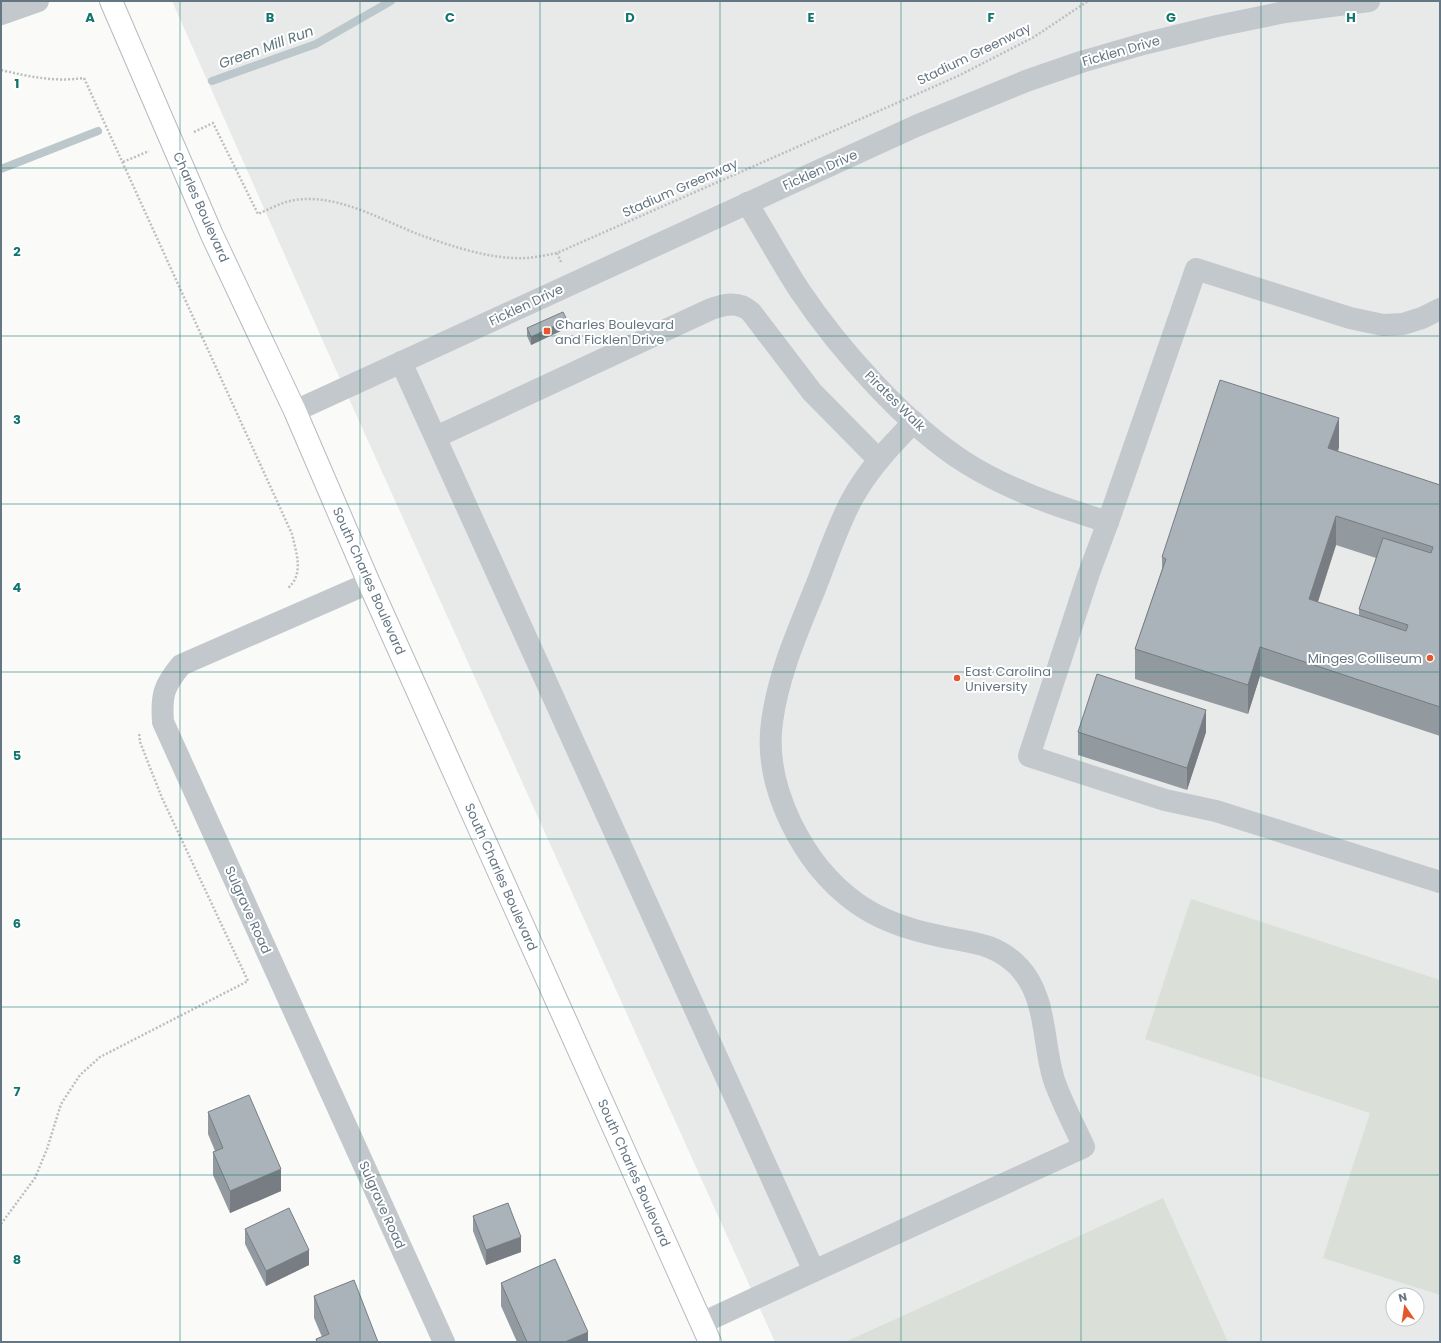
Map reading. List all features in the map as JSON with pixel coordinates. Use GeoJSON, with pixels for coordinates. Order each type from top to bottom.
{"type":"FeatureCollection","features":[{"type":"Feature","properties":{"kind":"main road","name":"Charles Boulevard"},"geometry":{"type":"LineString","coordinates":[[111,1],[212,235],[295,411]]}},
{"type":"Feature","properties":{"kind":"main road","name":"South Charles Boulevard"},"geometry":{"type":"LineString","coordinates":[[295,411],[369,583],[710,1342]]}},
{"type":"Feature","properties":{"kind":"street"},"geometry":{"type":"LineString","coordinates":[[1,14],[38,1]]}},
{"type":"Feature","properties":{"kind":"street","name":"Ficklen Drive"},"geometry":{"type":"LineString","coordinates":[[295,411],[747,203],[974,101],[1081,62],[1143,44],[1217,26],[1285,12],[1369,1]]}},
{"type":"Feature","properties":{"kind":"street","name":"Pirates Walk"},"geometry":{"type":"LineString","coordinates":[[747,203],[801,291],[824,324],[884,393],[914,422],[942,446],[966,463],[1001,482],[1032,496],[1108,522]]}},
{"type":"Feature","properties":{"kind":"street"},"geometry":{"type":"LineString","coordinates":[[1440,309],[1422,318],[1403,324],[1383,325],[1350,318],[1196,269],[1108,522],[1088,573],[1030,756],[1165,800],[1216,811],[1440,882]]}},
{"type":"Feature","properties":{"kind":"street"},"geometry":{"type":"LineString","coordinates":[[436,437],[711,309],[733,304],[744,307],[751,312],[812,392],[879,460]]}},
{"type":"Feature","properties":{"kind":"street"},"geometry":{"type":"LineString","coordinates":[[401,362],[814,1271]]}},
{"type":"Feature","properties":{"kind":"street"},"geometry":{"type":"LineString","coordinates":[[702,1323],[1084,1147],[1054,1079],[1043,1017],[1035,992],[1019,967],[991,946],[916,930],[874,914],[856,903],[837,888],[811,857],[792,824],[781,798],[772,756],[770,737],[782,676],[791,648],[845,514],[864,479],[879,460],[914,422]]}},
{"type":"Feature","properties":{"kind":"street","name":"Sulgrave Road"},"geometry":{"type":"LineString","coordinates":[[369,583],[181,664],[167,683],[162,704],[163,722],[444,1342]]}},
{"type":"Feature","properties":{"kind":"path","name":"Stadium Greenway"},"geometry":{"type":"LineString","coordinates":[[213,123],[258,214],[287,202],[305,200],[340,202],[424,236],[461,248],[500,256],[526,258],[557,253],[958,76],[1034,37],[1088,1]]}},
{"type":"Feature","properties":{"kind":"path"},"geometry":{"type":"LineString","coordinates":[[1,70],[40,79],[64,81],[84,78],[123,162]]}},
{"type":"Feature","properties":{"kind":"shaded area","name":"East Carolina University"},"geometry":{"type":"Polygon","coordinates":[[[172,1],[1440,1],[1440,1342],[775,1342],[322,339],[172,1]]]}},
{"type":"Feature","properties":{"kind":"shaded area"},"geometry":{"type":"Polygon","coordinates":[[[1191,899],[1440,980],[1440,1295],[1425,1290],[1425,1287],[1415,1287],[1323,1258],[1370,1113],[1145,1039],[1191,899]]]}},
{"type":"Feature","properties":{"kind":"shaded area"},"geometry":{"type":"Polygon","coordinates":[[[1163,1198],[1228,1342],[845,1342],[1163,1198]]]}},
{"type":"Feature","properties":{"kind":"building"},"geometry":{"type":"Polygon","coordinates":[[[563,312],[567,320],[531,337],[527,328],[563,312]]]}},
{"type":"Feature","properties":{"kind":"building"},"geometry":{"type":"Polygon","coordinates":[[[1220,380],[1339,418],[1328,448],[1440,485],[1440,707],[1260,647],[1248,685],[1135,649],[1166,559],[1162,557],[1220,380]],[[1336,516],[1309,599],[1406,631],[1408,625],[1359,609],[1383,538],[1431,553],[1433,547],[1336,516]]]}},
{"type":"Feature","properties":{"kind":"building"},"geometry":{"type":"Polygon","coordinates":[[[1097,674],[1206,710],[1187,768],[1078,732],[1097,674]]]}},
{"type":"Feature","properties":{"kind":"building"},"geometry":{"type":"Polygon","coordinates":[[[249,1095],[281,1169],[230,1191],[213,1152],[223,1148],[208,1112],[249,1095]]]}},
{"type":"Feature","properties":{"kind":"building"},"geometry":{"type":"Polygon","coordinates":[[[508,1203],[521,1237],[486,1250],[473,1216],[508,1203]]]}},
{"type":"Feature","properties":{"kind":"building"},"geometry":{"type":"Polygon","coordinates":[[[289,1208],[309,1250],[266,1271],[245,1229],[289,1208]]]}},
{"type":"Feature","properties":{"kind":"building"},"geometry":{"type":"Polygon","coordinates":[[[555,1259],[588,1332],[565,1342],[527,1342],[501,1283],[555,1259]]]}},
{"type":"Feature","properties":{"kind":"building"},"geometry":{"type":"Polygon","coordinates":[[[354,1280],[378,1342],[317,1342],[316,1339],[329,1334],[314,1296],[354,1280]]]}},
{"type":"Feature","properties":{"kind":"waterway","name":"Green Mill Run"},"geometry":{"type":"LineString","coordinates":[[212,81],[316,44],[391,1]]}},
{"type":"Feature","properties":{"kind":"waterway","name":"Green Mill Run"},"geometry":{"type":"LineString","coordinates":[[1,169],[98,131]]}},
{"type":"Feature","properties":{"kind":"place","name":"Charles Boulevard and Ficklen Drive"},"geometry":{"type":"Point","coordinates":[547,331]}},
{"type":"Feature","properties":{"kind":"place","name":"Minges Colliseum"},"geometry":{"type":"Point","coordinates":[1430,658]}},
{"type":"Feature","properties":{"kind":"place","name":"East Carolina University"},"geometry":{"type":"Point","coordinates":[957,678]}}]}
